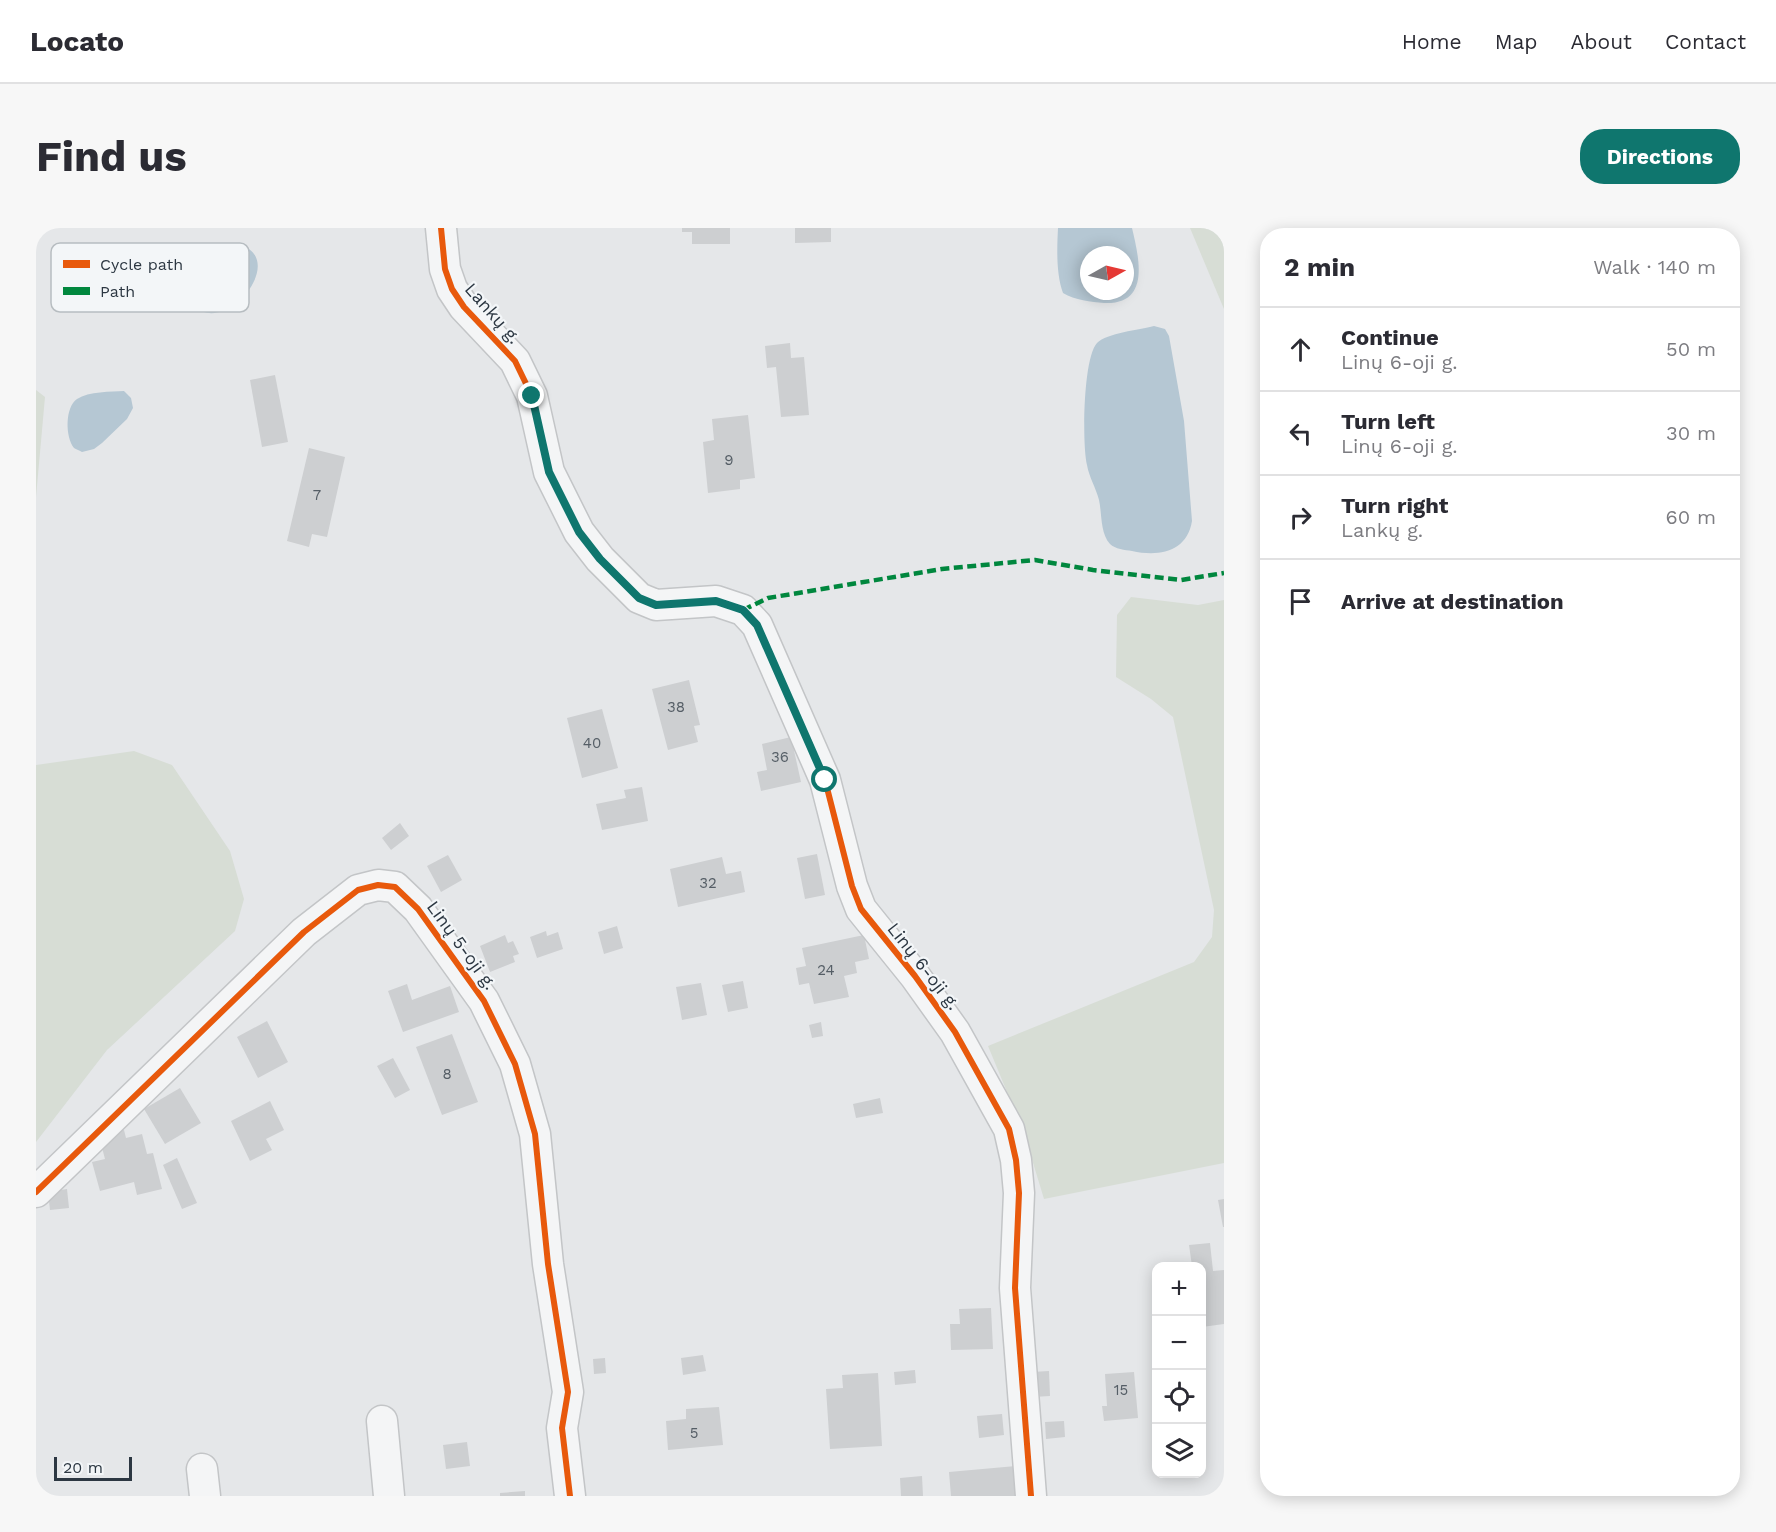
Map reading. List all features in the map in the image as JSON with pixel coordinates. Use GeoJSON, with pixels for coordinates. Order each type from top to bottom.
{"type":"FeatureCollection","features":[{"type":"Feature","properties":{"kind":"street","name":"Lankų g."},"geometry":{"type":"LineString","coordinates":[[441,228],[445,269],[452,289],[464,307],[515,361],[532,396],[549,472],[579,532],[600,559],[639,598]]}},
{"type":"Feature","properties":{"kind":"street","name":"Linų 6-oji g."},"geometry":{"type":"LineString","coordinates":[[639,598],[656,605],[716,601],[743,610],[757,625],[825,780],[852,886],[861,909],[915,976],[955,1032],[1009,1129],[1016,1160],[1019,1193],[1015,1288],[1031,1496]]}},
{"type":"Feature","properties":{"kind":"street","name":"Linų 5-oji g."},"geometry":{"type":"LineString","coordinates":[[36,1192],[304,933],[358,890],[378,885],[395,887],[418,909],[484,1002],[515,1064],[535,1134],[548,1264],[568,1392],[562,1428],[570,1496]]}},
{"type":"Feature","properties":{"kind":"street"},"geometry":{"type":"LineString","coordinates":[[382,1421],[389,1496]]}},
{"type":"Feature","properties":{"kind":"shaded area"},"geometry":{"type":"Polygon","coordinates":[[[1190,228],[1224,228],[1224,309],[1190,228]]]}},
{"type":"Feature","properties":{"kind":"shaded area"},"geometry":{"type":"Polygon","coordinates":[[[36,390],[45,397],[36,497],[36,390]]]}},
{"type":"Feature","properties":{"kind":"shaded area"},"geometry":{"type":"Polygon","coordinates":[[[1131,597],[1198,605],[1224,600],[1224,1163],[1044,1199],[1024,1133],[988,1046],[1194,962],[1212,937],[1214,910],[1173,717],[1151,699],[1116,677],[1117,615],[1131,597]]]}},
{"type":"Feature","properties":{"kind":"shaded area"},"geometry":{"type":"Polygon","coordinates":[[[134,751],[172,765],[230,851],[244,899],[235,931],[107,1050],[36,1142],[36,765],[134,751]]]}},
{"type":"Feature","properties":{"kind":"water"},"geometry":{"type":"Polygon","coordinates":[[[1058,228],[1132,228],[1139,265],[1135,288],[1134,246],[1080,246],[1080,299],[1063,293],[1057,252],[1058,228]]]}},
{"type":"Feature","properties":{"kind":"water"},"geometry":{"type":"Polygon","coordinates":[[[249,251],[253,253],[258,265],[249,290],[249,251]]]}},
{"type":"Feature","properties":{"kind":"water"},"geometry":{"type":"Polygon","coordinates":[[[1083,300],[1122,300],[1104,303],[1083,300]]]}},
{"type":"Feature","properties":{"kind":"water"},"geometry":{"type":"Polygon","coordinates":[[[1154,326],[1165,329],[1169,336],[1184,421],[1192,521],[1184,540],[1178,546],[1162,552],[1142,553],[1117,548],[1110,544],[1103,529],[1099,500],[1089,474],[1085,454],[1086,383],[1092,352],[1097,343],[1115,334],[1154,326]]]}},
{"type":"Feature","properties":{"kind":"water"},"geometry":{"type":"Polygon","coordinates":[[[124,391],[131,398],[133,408],[127,419],[94,449],[82,452],[74,448],[68,430],[68,415],[73,403],[82,396],[100,392],[124,391]]]}},
{"type":"Feature","properties":{"kind":"building"},"geometry":{"type":"Polygon","coordinates":[[[682,228],[730,228],[730,244],[692,244],[692,232],[682,232],[682,228]]]}},
{"type":"Feature","properties":{"kind":"building"},"geometry":{"type":"Polygon","coordinates":[[[795,228],[831,228],[831,242],[795,243],[795,228]]]}},
{"type":"Feature","properties":{"kind":"building"},"geometry":{"type":"Polygon","coordinates":[[[790,343],[791,358],[804,357],[809,415],[781,417],[776,367],[767,368],[765,346],[790,343]]]}},
{"type":"Feature","properties":{"kind":"building"},"geometry":{"type":"Polygon","coordinates":[[[275,375],[288,442],[262,447],[250,380],[275,375]]]}},
{"type":"Feature","properties":{"kind":"building"},"geometry":{"type":"Polygon","coordinates":[[[748,415],[755,478],[740,480],[740,489],[708,493],[703,442],[714,440],[712,419],[748,415]]]}},
{"type":"Feature","properties":{"kind":"building"},"geometry":{"type":"Polygon","coordinates":[[[309,448],[345,457],[327,537],[312,534],[309,547],[287,541],[309,448]]]}},
{"type":"Feature","properties":{"kind":"building"},"geometry":{"type":"Polygon","coordinates":[[[689,680],[700,725],[694,726],[698,742],[668,750],[652,689],[689,680]]]}},
{"type":"Feature","properties":{"kind":"building"},"geometry":{"type":"Polygon","coordinates":[[[602,709],[618,768],[582,778],[567,718],[602,709]]]}},
{"type":"Feature","properties":{"kind":"building"},"geometry":{"type":"Polygon","coordinates":[[[791,737],[801,782],[761,791],[757,772],[767,770],[762,744],[791,737]]]}},
{"type":"Feature","properties":{"kind":"building"},"geometry":{"type":"Polygon","coordinates":[[[642,787],[648,821],[602,830],[596,804],[626,798],[624,790],[642,787]]]}},
{"type":"Feature","properties":{"kind":"building"},"geometry":{"type":"Polygon","coordinates":[[[400,823],[409,836],[391,850],[382,838],[400,823]]]}},
{"type":"Feature","properties":{"kind":"building"},"geometry":{"type":"Polygon","coordinates":[[[817,854],[825,895],[805,899],[797,858],[817,854]]]}},
{"type":"Feature","properties":{"kind":"building"},"geometry":{"type":"Polygon","coordinates":[[[448,855],[462,880],[441,892],[427,866],[448,855]]]}},
{"type":"Feature","properties":{"kind":"building"},"geometry":{"type":"Polygon","coordinates":[[[722,857],[726,874],[741,871],[745,892],[678,907],[670,869],[722,857]]]}},
{"type":"Feature","properties":{"kind":"building"},"geometry":{"type":"Polygon","coordinates":[[[617,926],[623,948],[604,954],[598,932],[617,926]]]}},
{"type":"Feature","properties":{"kind":"building"},"geometry":{"type":"Polygon","coordinates":[[[546,931],[547,936],[558,932],[563,949],[537,958],[530,937],[546,931]]]}},
{"type":"Feature","properties":{"kind":"building"},"geometry":{"type":"Polygon","coordinates":[[[505,935],[508,943],[513,941],[519,954],[513,956],[515,962],[490,972],[480,946],[505,935]]]}},
{"type":"Feature","properties":{"kind":"building"},"geometry":{"type":"Polygon","coordinates":[[[864,935],[869,959],[855,962],[857,973],[844,976],[849,997],[814,1004],[809,983],[799,985],[796,968],[806,966],[802,948],[864,935]]]}},
{"type":"Feature","properties":{"kind":"building"},"geometry":{"type":"Polygon","coordinates":[[[743,981],[748,1008],[728,1012],[722,985],[743,981]]]}},
{"type":"Feature","properties":{"kind":"building"},"geometry":{"type":"Polygon","coordinates":[[[701,983],[707,1015],[682,1020],[676,987],[701,983]]]}},
{"type":"Feature","properties":{"kind":"building"},"geometry":{"type":"Polygon","coordinates":[[[407,984],[412,1000],[450,986],[459,1012],[403,1032],[388,991],[407,984]]]}},
{"type":"Feature","properties":{"kind":"building"},"geometry":{"type":"Polygon","coordinates":[[[267,1021],[288,1062],[258,1078],[237,1037],[267,1021]]]}},
{"type":"Feature","properties":{"kind":"building"},"geometry":{"type":"Polygon","coordinates":[[[821,1022],[823,1036],[812,1038],[809,1025],[821,1022]]]}},
{"type":"Feature","properties":{"kind":"building"},"geometry":{"type":"Polygon","coordinates":[[[452,1034],[478,1102],[442,1115],[416,1047],[452,1034]]]}},
{"type":"Feature","properties":{"kind":"building"},"geometry":{"type":"Polygon","coordinates":[[[393,1058],[410,1090],[395,1098],[377,1066],[393,1058]]]}},
{"type":"Feature","properties":{"kind":"building"},"geometry":{"type":"Polygon","coordinates":[[[180,1088],[201,1123],[165,1144],[144,1109],[180,1088]]]}},
{"type":"Feature","properties":{"kind":"building"},"geometry":{"type":"Polygon","coordinates":[[[880,1098],[883,1113],[856,1118],[853,1104],[880,1098]]]}},
{"type":"Feature","properties":{"kind":"building"},"geometry":{"type":"Polygon","coordinates":[[[270,1101],[284,1130],[266,1139],[272,1150],[250,1161],[231,1121],[270,1101]]]}},
{"type":"Feature","properties":{"kind":"building"},"geometry":{"type":"Polygon","coordinates":[[[124,1130],[126,1138],[142,1134],[147,1154],[153,1153],[162,1189],[137,1195],[134,1182],[100,1191],[92,1162],[105,1159],[99,1136],[124,1130]]]}},
{"type":"Feature","properties":{"kind":"building"},"geometry":{"type":"Polygon","coordinates":[[[177,1158],[197,1203],[182,1209],[163,1165],[177,1158]]]}},
{"type":"Feature","properties":{"kind":"building"},"geometry":{"type":"Polygon","coordinates":[[[67,1189],[69,1208],[50,1210],[48,1192],[67,1189]]]}},
{"type":"Feature","properties":{"kind":"building"},"geometry":{"type":"Polygon","coordinates":[[[1224,1199],[1224,1227],[1223,1227],[1218,1200],[1224,1199]]]}},
{"type":"Feature","properties":{"kind":"building"},"geometry":{"type":"Polygon","coordinates":[[[1210,1243],[1213,1271],[1224,1270],[1224,1324],[1206,1326],[1206,1262],[1191,1262],[1189,1245],[1210,1243]]]}},
{"type":"Feature","properties":{"kind":"building"},"geometry":{"type":"Polygon","coordinates":[[[991,1308],[993,1349],[951,1350],[950,1324],[960,1324],[959,1309],[991,1308]]]}},
{"type":"Feature","properties":{"kind":"building"},"geometry":{"type":"Polygon","coordinates":[[[703,1355],[706,1371],[683,1375],[681,1358],[703,1355]]]}},
{"type":"Feature","properties":{"kind":"building"},"geometry":{"type":"Polygon","coordinates":[[[605,1358],[606,1373],[594,1374],[593,1359],[605,1358]]]}},
{"type":"Feature","properties":{"kind":"building"},"geometry":{"type":"Polygon","coordinates":[[[915,1370],[916,1383],[895,1385],[894,1372],[915,1370]]]}},
{"type":"Feature","properties":{"kind":"building"},"geometry":{"type":"Polygon","coordinates":[[[1049,1371],[1050,1396],[1033,1397],[1032,1372],[1049,1371]]]}},
{"type":"Feature","properties":{"kind":"building"},"geometry":{"type":"Polygon","coordinates":[[[1134,1372],[1138,1418],[1104,1421],[1102,1406],[1107,1406],[1105,1374],[1134,1372]]]}},
{"type":"Feature","properties":{"kind":"building"},"geometry":{"type":"Polygon","coordinates":[[[878,1373],[882,1446],[830,1449],[826,1389],[843,1388],[842,1375],[878,1373]]]}},
{"type":"Feature","properties":{"kind":"building"},"geometry":{"type":"Polygon","coordinates":[[[719,1407],[723,1445],[668,1450],[666,1421],[686,1419],[686,1409],[719,1407]]]}},
{"type":"Feature","properties":{"kind":"building"},"geometry":{"type":"Polygon","coordinates":[[[1002,1414],[1004,1435],[979,1438],[977,1416],[1002,1414]]]}},
{"type":"Feature","properties":{"kind":"building"},"geometry":{"type":"Polygon","coordinates":[[[1064,1421],[1065,1437],[1046,1439],[1045,1422],[1064,1421]]]}},
{"type":"Feature","properties":{"kind":"building"},"geometry":{"type":"Polygon","coordinates":[[[467,1442],[470,1466],[446,1469],[443,1445],[467,1442]]]}},
{"type":"Feature","properties":{"kind":"building"},"geometry":{"type":"Polygon","coordinates":[[[1016,1466],[1018,1496],[951,1496],[949,1472],[1016,1466]]]}},
{"type":"Feature","properties":{"kind":"building"},"geometry":{"type":"Polygon","coordinates":[[[922,1476],[923,1496],[901,1496],[900,1478],[922,1476]]]}},
{"type":"Feature","properties":{"kind":"building"},"geometry":{"type":"Polygon","coordinates":[[[525,1491],[525,1496],[500,1496],[500,1493],[525,1491]]]}},
{"type":"Feature","properties":{"kind":"marked path"},"geometry":{"type":"LineString","coordinates":[[743,610],[768,598],[942,569],[1035,560],[1093,570],[1181,580],[1224,573]]}},
{"type":"Feature","properties":{"kind":"cycle path"},"geometry":{"type":"LineString","coordinates":[[441,228],[445,269],[452,289],[464,307],[515,361],[532,396],[549,472],[579,532],[600,559],[639,598],[656,605],[716,601],[743,610],[757,625],[825,780],[852,886],[861,909],[915,976],[955,1032],[1009,1129],[1016,1160],[1019,1193],[1015,1288],[1031,1496]]}},
{"type":"Feature","properties":{"kind":"cycle path"},"geometry":{"type":"LineString","coordinates":[[36,1192],[304,932],[358,890],[378,885],[395,887],[418,909],[484,1001],[515,1064],[535,1134],[548,1264],[568,1392],[562,1428],[570,1496]]}},
{"type":"Feature","properties":{"kind":"route"},"geometry":{"type":"LineString","coordinates":[[532,396],[549,472],[579,532],[600,559],[639,598],[656,605],[716,601],[743,610],[757,625],[825,780]]}}]}
